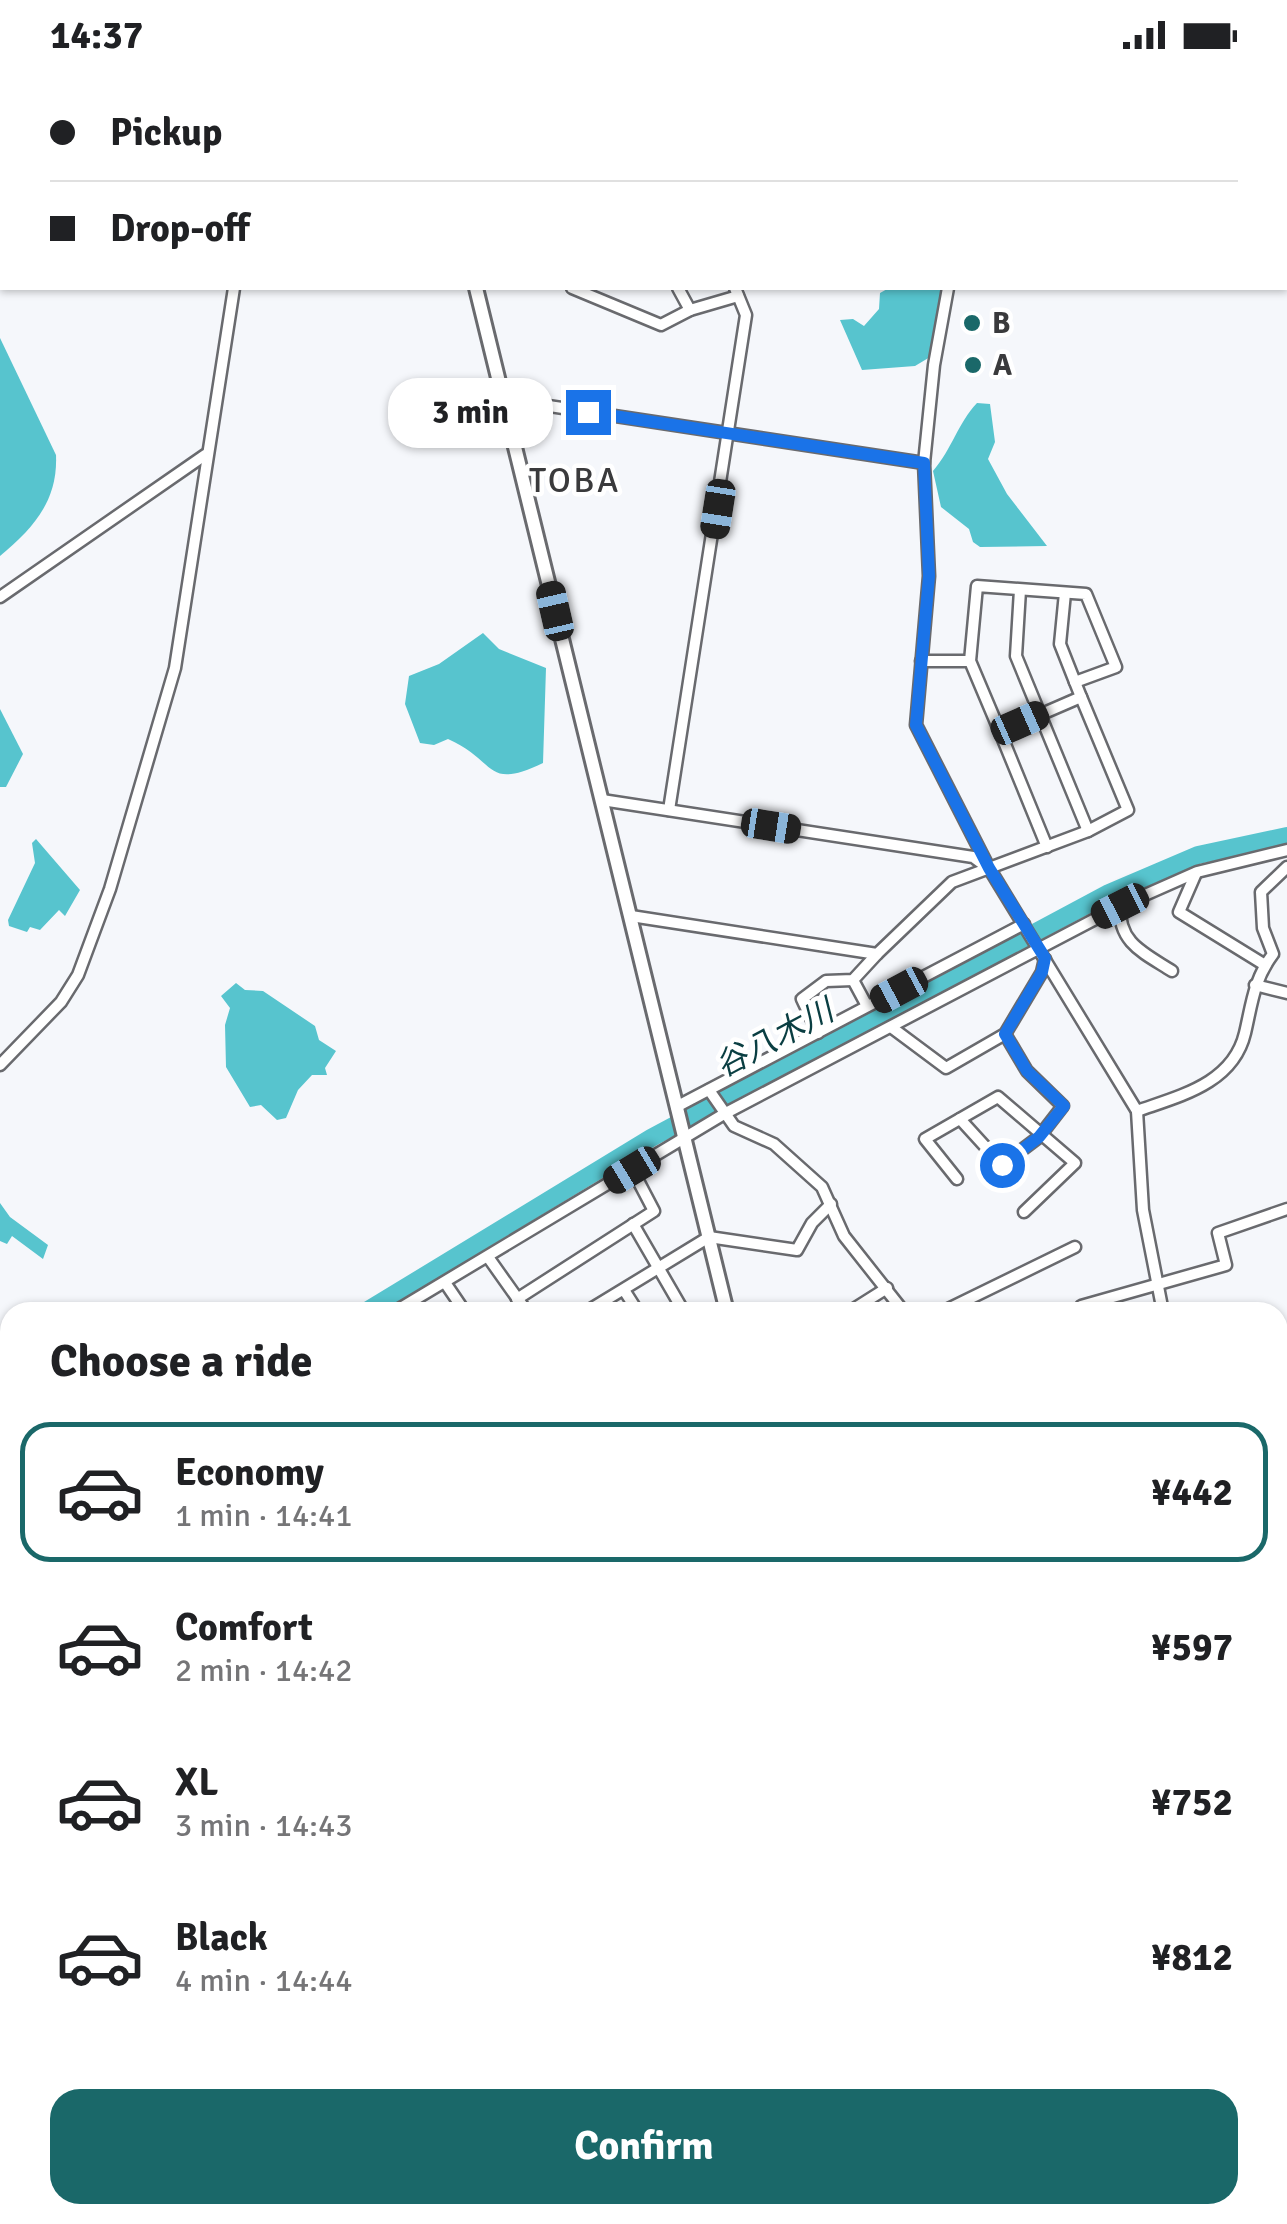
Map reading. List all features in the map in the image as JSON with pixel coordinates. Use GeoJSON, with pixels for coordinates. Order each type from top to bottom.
{"type":"FeatureCollection","features":[{"type":"Feature","properties":{"kind":"street"},"geometry":{"type":"LineString","coordinates":[[0,1065],[61,1002],[78,974],[110,889],[175,668],[234,290]]}},
{"type":"Feature","properties":{"kind":"street"},"geometry":{"type":"LineString","coordinates":[[476,290],[725,1302]]}},
{"type":"Feature","properties":{"kind":"street"},"geometry":{"type":"LineString","coordinates":[[577,290],[660,325],[736,292],[746,315],[669,810]]}},
{"type":"Feature","properties":{"kind":"street"},"geometry":{"type":"LineString","coordinates":[[679,290],[690,310]]}},
{"type":"Feature","properties":{"kind":"street"},"geometry":{"type":"LineString","coordinates":[[948,290],[934,365],[924,463],[929,576],[916,725],[989,868],[1137,1111],[1143,1210],[1161,1302]]}},
{"type":"Feature","properties":{"kind":"street"},"geometry":{"type":"LineString","coordinates":[[503,399],[924,463]]}},
{"type":"Feature","properties":{"kind":"street"},"geometry":{"type":"LineString","coordinates":[[0,597],[206,455]]}},
{"type":"Feature","properties":{"kind":"street"},"geometry":{"type":"LineString","coordinates":[[1048,846],[970,662],[977,586],[1086,594],[1116,667],[1075,682]]}},
{"type":"Feature","properties":{"kind":"street"},"geometry":{"type":"LineString","coordinates":[[1020,590],[1016,656],[1088,832]]}},
{"type":"Feature","properties":{"kind":"street"},"geometry":{"type":"LineString","coordinates":[[818,1033],[802,999],[826,981],[852,980],[952,882],[1088,832],[1128,810],[1060,644],[1065,593]]}},
{"type":"Feature","properties":{"kind":"street"},"geometry":{"type":"LineString","coordinates":[[920,662],[970,662]]}},
{"type":"Feature","properties":{"kind":"street"},"geometry":{"type":"LineString","coordinates":[[1000,732],[1081,697]]}},
{"type":"Feature","properties":{"kind":"street"},"geometry":{"type":"LineString","coordinates":[[602,800],[973,857],[989,868]]}},
{"type":"Feature","properties":{"kind":"street"},"geometry":{"type":"LineString","coordinates":[[416,1302],[724,1114],[1042,954],[1120,906],[1197,872],[1287,850]]}},
{"type":"Feature","properties":{"kind":"street"},"geometry":{"type":"LineString","coordinates":[[1137,1111],[1202,1088],[1219,1075],[1244,1039],[1255,985],[1273,954],[1263,928],[1262,892],[1287,868]]}},
{"type":"Feature","properties":{"kind":"street"},"geometry":{"type":"LineString","coordinates":[[1197,872],[1179,912],[1264,965]]}},
{"type":"Feature","properties":{"kind":"street"},"geometry":{"type":"LineString","coordinates":[[1120,906],[1119,926],[1136,950],[1172,970]]}},
{"type":"Feature","properties":{"kind":"street"},"geometry":{"type":"LineString","coordinates":[[631,916],[877,954]]}},
{"type":"Feature","properties":{"kind":"street"},"geometry":{"type":"LineString","coordinates":[[676,1106],[1024,924]]}},
{"type":"Feature","properties":{"kind":"street"},"geometry":{"type":"LineString","coordinates":[[891,1027],[946,1068],[1005,1034],[1042,972],[1042,954]]}},
{"type":"Feature","properties":{"kind":"street"},"geometry":{"type":"LineString","coordinates":[[852,980],[868,1006]]}},
{"type":"Feature","properties":{"kind":"street"},"geometry":{"type":"LineString","coordinates":[[1255,985],[1287,993]]}},
{"type":"Feature","properties":{"kind":"street"},"geometry":{"type":"LineString","coordinates":[[960,1119],[1002,1165],[1039,1137],[1064,1106],[1027,1071],[1005,1034]]}},
{"type":"Feature","properties":{"kind":"street"},"geometry":{"type":"LineString","coordinates":[[709,1090],[734,1126],[774,1144],[822,1187],[844,1236],[895,1302]]}},
{"type":"Feature","properties":{"kind":"street"},"geometry":{"type":"LineString","coordinates":[[957,1179],[926,1140],[998,1097],[1039,1137],[1075,1164],[1024,1212]]}},
{"type":"Feature","properties":{"kind":"street"},"geometry":{"type":"LineString","coordinates":[[517,1299],[654,1211],[632,1170]]}},
{"type":"Feature","properties":{"kind":"street"},"geometry":{"type":"LineString","coordinates":[[605,1302],[709,1237],[797,1250],[812,1223],[831,1204]]}},
{"type":"Feature","properties":{"kind":"street"},"geometry":{"type":"LineString","coordinates":[[1094,1302],[1226,1265],[1218,1233],[1287,1209]]}},
{"type":"Feature","properties":{"kind":"street"},"geometry":{"type":"LineString","coordinates":[[633,1224],[678,1302]]}},
{"type":"Feature","properties":{"kind":"street"},"geometry":{"type":"LineString","coordinates":[[962,1302],[1075,1247]]}},
{"type":"Feature","properties":{"kind":"street"},"geometry":{"type":"LineString","coordinates":[[488,1256],[519,1302]]}},
{"type":"Feature","properties":{"kind":"street"},"geometry":{"type":"LineString","coordinates":[[446,1284],[458,1302]]}},
{"type":"Feature","properties":{"kind":"street"},"geometry":{"type":"LineString","coordinates":[[864,1302],[886,1288]]}},
{"type":"Feature","properties":{"kind":"street"},"geometry":{"type":"LineString","coordinates":[[624,1290],[632,1302]]}},
{"type":"Feature","properties":{"kind":"water"},"geometry":{"type":"Polygon","coordinates":[[[942,290],[930,357],[915,366],[862,370],[840,320],[853,319],[864,326],[879,309],[880,293],[942,290]]]}},
{"type":"Feature","properties":{"kind":"water"},"geometry":{"type":"Polygon","coordinates":[[[0,338],[56,455],[56,471],[42,512],[0,556],[0,338]]]}},
{"type":"Feature","properties":{"kind":"water"},"geometry":{"type":"Polygon","coordinates":[[[977,403],[990,404],[995,442],[988,459],[1007,494],[1047,546],[980,547],[973,542],[969,529],[941,507],[933,471],[977,403]]]}},
{"type":"Feature","properties":{"kind":"water"},"geometry":{"type":"Polygon","coordinates":[[[483,633],[499,649],[546,668],[543,763],[524,771],[500,774],[448,739],[434,745],[420,743],[405,704],[409,676],[439,664],[483,633]]]}},
{"type":"Feature","properties":{"kind":"water"},"geometry":{"type":"Polygon","coordinates":[[[0,709],[23,754],[6,787],[0,787],[0,709]]]}},
{"type":"Feature","properties":{"kind":"water"},"geometry":{"type":"Polygon","coordinates":[[[36,839],[80,890],[65,916],[59,910],[40,930],[30,927],[27,932],[9,926],[8,920],[35,863],[32,843],[36,839]]]}},
{"type":"Feature","properties":{"kind":"water"},"geometry":{"type":"Polygon","coordinates":[[[236,983],[245,990],[263,991],[315,1026],[319,1040],[336,1051],[325,1068],[327,1075],[312,1075],[298,1090],[286,1118],[277,1120],[261,1105],[250,1107],[226,1067],[225,1025],[230,1008],[221,996],[236,983]]]}},
{"type":"Feature","properties":{"kind":"water"},"geometry":{"type":"Polygon","coordinates":[[[0,1203],[10,1217],[48,1245],[43,1259],[12,1236],[7,1244],[0,1241],[0,1203]]]}},
{"type":"Feature","properties":{"kind":"waterway","name":"谷八木川"},"geometry":{"type":"LineString","coordinates":[[381,1302],[651,1138],[1109,893],[1198,855],[1287,836]]}},
{"type":"Feature","properties":{"kind":"place","name":"B"},"geometry":{"type":"Point","coordinates":[972,323]}},
{"type":"Feature","properties":{"kind":"place","name":"A"},"geometry":{"type":"Point","coordinates":[973,365]}},
{"type":"Feature","properties":{"kind":"district","name":"TOBA"},"geometry":{"type":"Point","coordinates":[575,480]}},
{"type":"Feature","properties":{"kind":"route"},"geometry":{"type":"LineString","coordinates":[[588,412],[924,463],[929,576],[916,725],[989,868],[1045,958],[1042,972],[1005,1034],[1027,1071],[1064,1106],[1039,1137],[1002,1165]]}}]}
